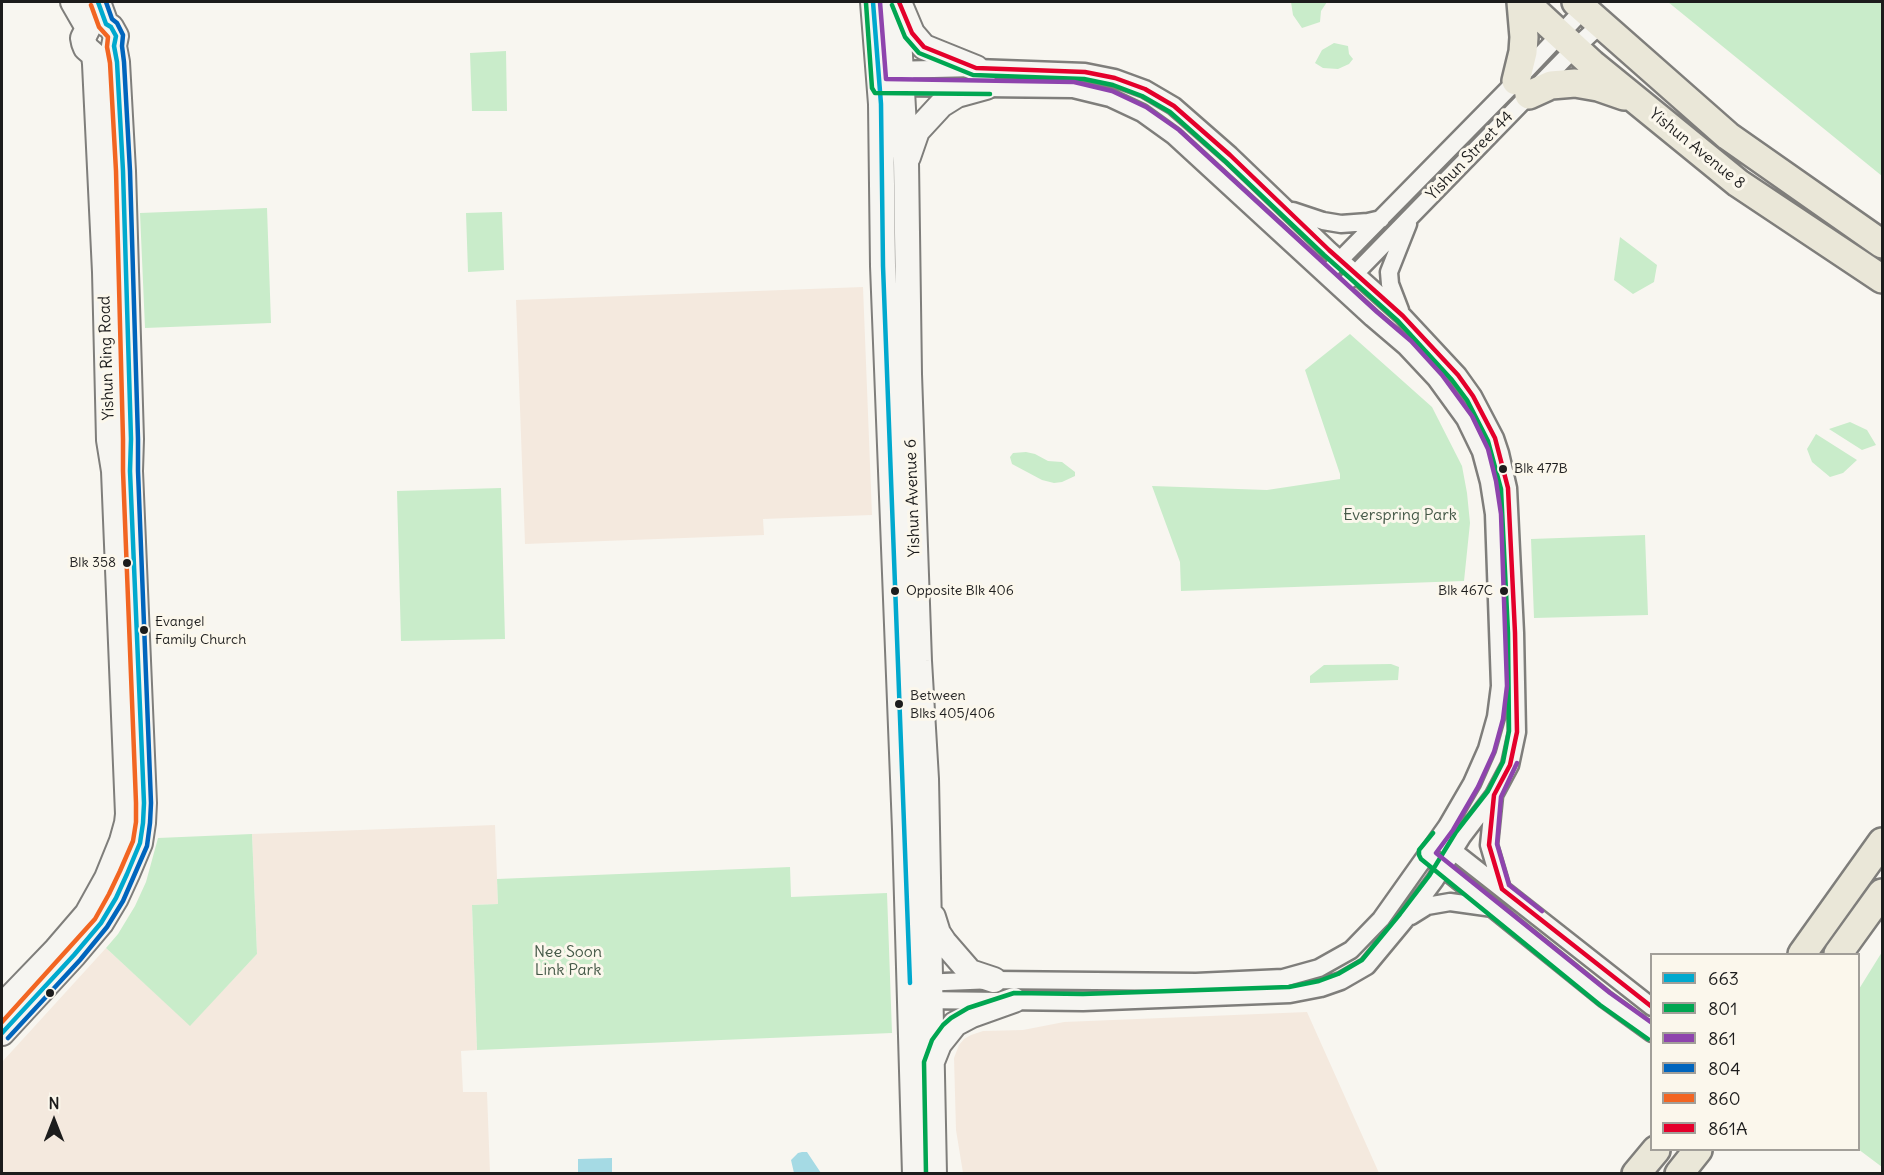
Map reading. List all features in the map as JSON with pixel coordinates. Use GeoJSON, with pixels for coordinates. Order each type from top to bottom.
{"type":"FeatureCollection","features":[{"type":"Feature","properties":{"kind":"main road","name":"Yishun Ring Road"},"geometry":{"type":"LineString","coordinates":[[2,1006],[87,914],[107,878],[127,823],[124,537],[131,431],[123,171],[117,62],[73,2]]}},
{"type":"Feature","properties":{"kind":"main road","name":"Yishun Ring Road"},"geometry":{"type":"LineString","coordinates":[[98,2],[101,38]]}},
{"type":"Feature","properties":{"kind":"main road","name":"Yishun Avenue 6"},"geometry":{"type":"LineString","coordinates":[[873,2],[906,162],[911,443],[926,779],[928,900],[920,992],[915,1173]]}},
{"type":"Feature","properties":{"kind":"main road","name":"Yishun Avenue 6"},"geometry":{"type":"LineString","coordinates":[[898,2],[890,78],[891,497],[905,829],[920,992],[931,1064],[934,1173]]}},
{"type":"Feature","properties":{"kind":"main road"},"geometry":{"type":"LineString","coordinates":[[898,2],[912,33],[924,47],[981,77],[941,105],[918,131],[906,162]]}},
{"type":"Feature","properties":{"kind":"main road"},"geometry":{"type":"LineString","coordinates":[[1523,2],[1522,88],[1575,83],[1598,87],[1636,100]]}},
{"type":"Feature","properties":{"kind":"main road","name":"Yishun Avenue 8"},"geometry":{"type":"LineString","coordinates":[[1523,2],[1636,100],[1738,183],[1882,279]]}},
{"type":"Feature","properties":{"kind":"main road","name":"Yishun Avenue 8"},"geometry":{"type":"LineString","coordinates":[[1587,11],[1728,136],[1882,244]]}},
{"type":"Feature","properties":{"kind":"main road","name":"Yishun Ring Road"},"geometry":{"type":"LineString","coordinates":[[2,1033],[74,955],[101,922],[116,898],[140,843],[144,803],[124,537]]}},
{"type":"Feature","properties":{"kind":"main road"},"geometry":{"type":"LineString","coordinates":[[905,829],[915,824],[918,819],[919,795],[926,779]]}},
{"type":"Feature","properties":{"kind":"main road"},"geometry":{"type":"LineString","coordinates":[[1803,953],[1882,842]]}},
{"type":"Feature","properties":{"kind":"main road"},"geometry":{"type":"LineString","coordinates":[[1839,953],[1880,898]]}},
{"type":"Feature","properties":{"kind":"main road"},"geometry":{"type":"LineString","coordinates":[[928,900],[938,933],[950,951],[970,972],[994,980]]}},
{"type":"Feature","properties":{"kind":"main road"},"geometry":{"type":"LineString","coordinates":[[931,1064],[939,1044],[955,1024],[972,1015],[1014,1000]]}},
{"type":"Feature","properties":{"kind":"main road"},"geometry":{"type":"LineString","coordinates":[[1636,1173],[1654,1151]]}},
{"type":"Feature","properties":{"kind":"main road"},"geometry":{"type":"LineString","coordinates":[[1679,1173],[1696,1151]]}},
{"type":"Feature","properties":{"kind":"street","name":"Yishun Street 44"},"geometry":{"type":"LineString","coordinates":[[1340,289],[1411,218],[1522,88],[1567,41],[1587,11]]}},
{"type":"Feature","properties":{"kind":"street"},"geometry":{"type":"LineString","coordinates":[[890,78],[1085,72],[1115,78],[1144,89],[1174,106],[1230,154],[1403,316],[1458,375],[1473,396],[1495,438],[1508,488],[1515,633],[1517,732],[1510,765],[1494,795],[1406,920],[1367,966],[1341,981],[1321,988],[1290,994],[1083,1002],[1014,1000],[920,992]]}},
{"type":"Feature","properties":{"kind":"street"},"geometry":{"type":"LineString","coordinates":[[920,992],[994,980],[1196,982],[1283,978],[1319,968],[1351,950],[1381,919],[1448,826],[1472,783],[1487,749],[1496,717],[1499,674],[1494,514],[1489,482],[1480,453],[1465,419],[1436,379],[1406,346],[1340,289],[1174,136],[1142,113],[1110,99],[1073,89],[981,77]]}},
{"type":"Feature","properties":{"kind":"street","name":"Yishun Street 44"},"geometry":{"type":"LineString","coordinates":[[1325,274],[1522,88]]}},
{"type":"Feature","properties":{"kind":"street"},"geometry":{"type":"LineString","coordinates":[[1289,210],[1341,224],[1381,219]]}},
{"type":"Feature","properties":{"kind":"street"},"geometry":{"type":"LineString","coordinates":[[1403,316],[1390,284],[1389,272],[1411,218]]}},
{"type":"Feature","properties":{"kind":"street"},"geometry":{"type":"LineString","coordinates":[[1494,795],[1489,845],[1502,890]]}},
{"type":"Feature","properties":{"kind":"street"},"geometry":{"type":"LineString","coordinates":[[1438,839],[1650,1005]]}},
{"type":"Feature","properties":{"kind":"street"},"geometry":{"type":"LineString","coordinates":[[1426,854],[1605,999],[1650,1032]]}},
{"type":"Feature","properties":{"kind":"street"},"geometry":{"type":"LineString","coordinates":[[1406,920],[1428,906],[1450,902],[1493,909]]}},
{"type":"Feature","properties":{"kind":"shaded area"},"geometry":{"type":"Polygon","coordinates":[[[863,287],[872,515],[763,519],[764,535],[525,544],[516,300],[863,287]]]}},
{"type":"Feature","properties":{"kind":"shaded area"},"geometry":{"type":"Polygon","coordinates":[[[495,825],[498,904],[472,905],[477,1050],[461,1051],[463,1092],[487,1092],[490,1173],[2,1173],[2,1062],[106,948],[190,1025],[257,954],[252,834],[495,825]]]}},
{"type":"Feature","properties":{"kind":"shaded area"},"geometry":{"type":"Polygon","coordinates":[[[1307,1012],[1379,1173],[963,1173],[956,1130],[954,1058],[959,1045],[971,1035],[983,1031],[1023,1030],[1064,1022],[1307,1012]]]}},
{"type":"Feature","properties":{"kind":"green space"},"geometry":{"type":"Polygon","coordinates":[[[1291,2],[1327,2],[1321,11],[1320,22],[1302,28],[1293,15],[1291,2]]]}},
{"type":"Feature","properties":{"kind":"green space"},"geometry":{"type":"Polygon","coordinates":[[[1668,2],[1882,2],[1882,176],[1684,15],[1668,2]]]}},
{"type":"Feature","properties":{"kind":"green space"},"geometry":{"type":"Polygon","coordinates":[[[1334,43],[1348,46],[1349,54],[1353,59],[1349,64],[1338,69],[1323,68],[1315,63],[1322,50],[1334,43]]]}},
{"type":"Feature","properties":{"kind":"green space"},"geometry":{"type":"Polygon","coordinates":[[[506,51],[507,111],[472,111],[470,53],[506,51]]]}},
{"type":"Feature","properties":{"kind":"green space"},"geometry":{"type":"Polygon","coordinates":[[[267,208],[271,323],[145,328],[140,213],[267,208]]]}},
{"type":"Feature","properties":{"kind":"green space"},"geometry":{"type":"Polygon","coordinates":[[[502,212],[504,270],[468,272],[466,213],[502,212]]]}},
{"type":"Feature","properties":{"kind":"green space"},"geometry":{"type":"Polygon","coordinates":[[[1620,237],[1657,265],[1654,282],[1633,294],[1614,280],[1620,237]]]}},
{"type":"Feature","properties":{"kind":"green space","name":"Everspring Park"},"geometry":{"type":"Polygon","coordinates":[[[1350,334],[1432,407],[1462,466],[1470,523],[1464,581],[1181,591],[1180,562],[1152,486],[1267,490],[1340,479],[1305,370],[1350,334]]]}},
{"type":"Feature","properties":{"kind":"green space"},"geometry":{"type":"Polygon","coordinates":[[[1850,422],[1867,430],[1876,445],[1862,450],[1829,429],[1850,422]]]}},
{"type":"Feature","properties":{"kind":"green space"},"geometry":{"type":"Polygon","coordinates":[[[1816,434],[1857,460],[1843,473],[1830,477],[1812,462],[1807,449],[1816,434]]]}},
{"type":"Feature","properties":{"kind":"green space"},"geometry":{"type":"Polygon","coordinates":[[[1026,452],[1048,461],[1062,462],[1075,472],[1075,476],[1054,483],[1042,480],[1012,464],[1010,457],[1013,453],[1026,452]]]}},
{"type":"Feature","properties":{"kind":"green space"},"geometry":{"type":"Polygon","coordinates":[[[501,488],[505,639],[401,641],[397,491],[501,488]]]}},
{"type":"Feature","properties":{"kind":"green space"},"geometry":{"type":"Polygon","coordinates":[[[1645,535],[1648,615],[1534,618],[1531,539],[1645,535]]]}},
{"type":"Feature","properties":{"kind":"green space"},"geometry":{"type":"Polygon","coordinates":[[[1391,664],[1399,667],[1398,680],[1310,683],[1310,676],[1324,665],[1391,664]]]}},
{"type":"Feature","properties":{"kind":"green space"},"geometry":{"type":"Polygon","coordinates":[[[252,834],[257,954],[190,1026],[106,948],[118,934],[135,906],[146,882],[158,838],[252,834]]]}},
{"type":"Feature","properties":{"kind":"green space","name":"Nee Soon Link Park"},"geometry":{"type":"Polygon","coordinates":[[[790,867],[791,897],[887,893],[892,1033],[477,1050],[472,905],[498,904],[497,879],[790,867]]]}},
{"type":"Feature","properties":{"kind":"green space"},"geometry":{"type":"Polygon","coordinates":[[[1882,952],[1882,1167],[1860,1150],[1860,987],[1882,952]]]}},
{"type":"Feature","properties":{"kind":"water"},"geometry":{"type":"Polygon","coordinates":[[[802,1152],[807,1152],[821,1173],[794,1173],[791,1160],[802,1152]]]}},
{"type":"Feature","properties":{"kind":"water"},"geometry":{"type":"Polygon","coordinates":[[[612,1158],[612,1173],[578,1173],[578,1159],[612,1158]]]}},
{"type":"Feature","properties":{"kind":"transit line","name":"663"},"geometry":{"type":"LineString","coordinates":[[2,1033],[101,923],[127,874],[140,843],[143,823],[130,471],[123,171],[117,62],[114,46],[116,36],[111,27],[106,24],[98,2]]}},
{"type":"Feature","properties":{"kind":"transit line","name":"804"},"geometry":{"type":"LineString","coordinates":[[8,1038],[80,960],[107,927],[123,901],[147,846],[150,823],[130,171],[123,35],[117,23],[112,19],[106,2]]}},
{"type":"Feature","properties":{"kind":"transit line","name":"663"},"geometry":{"type":"LineString","coordinates":[[873,2],[881,104],[883,266],[910,983]]}},
{"type":"Feature","properties":{"kind":"transit line","name":"861"},"geometry":{"type":"LineString","coordinates":[[880,2],[886,79],[1074,82],[1112,91],[1146,107],[1179,130],[1411,341],[1442,375],[1472,416],[1488,449],[1496,481],[1501,514],[1507,686],[1503,719],[1494,752],[1478,787],[1453,830],[1436,853],[1610,993],[1650,1022]]}},
{"type":"Feature","properties":{"kind":"transit line","name":"861A"},"geometry":{"type":"LineString","coordinates":[[899,2],[912,33],[924,47],[976,68],[1085,72],[1115,78],[1145,89],[1174,106],[1403,316],[1458,375],[1473,396],[1495,438],[1508,488],[1517,732],[1510,765],[1494,795],[1489,845],[1502,889],[1650,1005]]}},
{"type":"Feature","properties":{"kind":"transit line","name":"801"},"geometry":{"type":"LineString","coordinates":[[866,3],[872,88],[875,93],[990,94]]}},
{"type":"Feature","properties":{"kind":"transit line","name":"860"},"geometry":{"type":"LineString","coordinates":[[2,1022],[95,919],[133,841],[136,822],[123,471],[116,171],[108,37],[99,27],[91,5]]}},
{"type":"Feature","properties":{"kind":"transit line","name":"801"},"geometry":{"type":"LineString","coordinates":[[892,5],[905,37],[919,53],[973,75],[1084,79],[1113,85],[1142,96],[1170,112],[1398,321],[1452,380],[1467,400],[1488,441],[1501,489],[1508,633],[1509,731],[1503,762],[1488,791],[1456,832],[1429,876],[1362,960],[1338,974],[1319,981],[1289,987],[1083,994],[1014,993],[968,1008],[943,1025],[932,1040],[924,1062],[926,1174]]}},
{"type":"Feature","properties":{"kind":"transit line","name":"861"},"geometry":{"type":"LineString","coordinates":[[1517,763],[1501,797],[1497,844],[1509,885],[1542,911]]}},
{"type":"Feature","properties":{"kind":"transit line","name":"801"},"geometry":{"type":"LineString","coordinates":[[1433,833],[1419,850],[1421,859],[1600,1005],[1648,1039]]}},
{"type":"Feature","properties":{"kind":"place","name":"Blk 477B"},"geometry":{"type":"Point","coordinates":[1503,469]}},
{"type":"Feature","properties":{"kind":"place","name":"Blk 358"},"geometry":{"type":"Point","coordinates":[127,563]}},
{"type":"Feature","properties":{"kind":"place","name":"Opposite Blk 406"},"geometry":{"type":"Point","coordinates":[895,591]}},
{"type":"Feature","properties":{"kind":"place","name":"Blk 467C"},"geometry":{"type":"Point","coordinates":[1504,591]}},
{"type":"Feature","properties":{"kind":"place","name":"Evangel Family Church"},"geometry":{"type":"Point","coordinates":[144,630]}},
{"type":"Feature","properties":{"kind":"place","name":"Between Blks 405/406"},"geometry":{"type":"Point","coordinates":[899,704]}}]}
